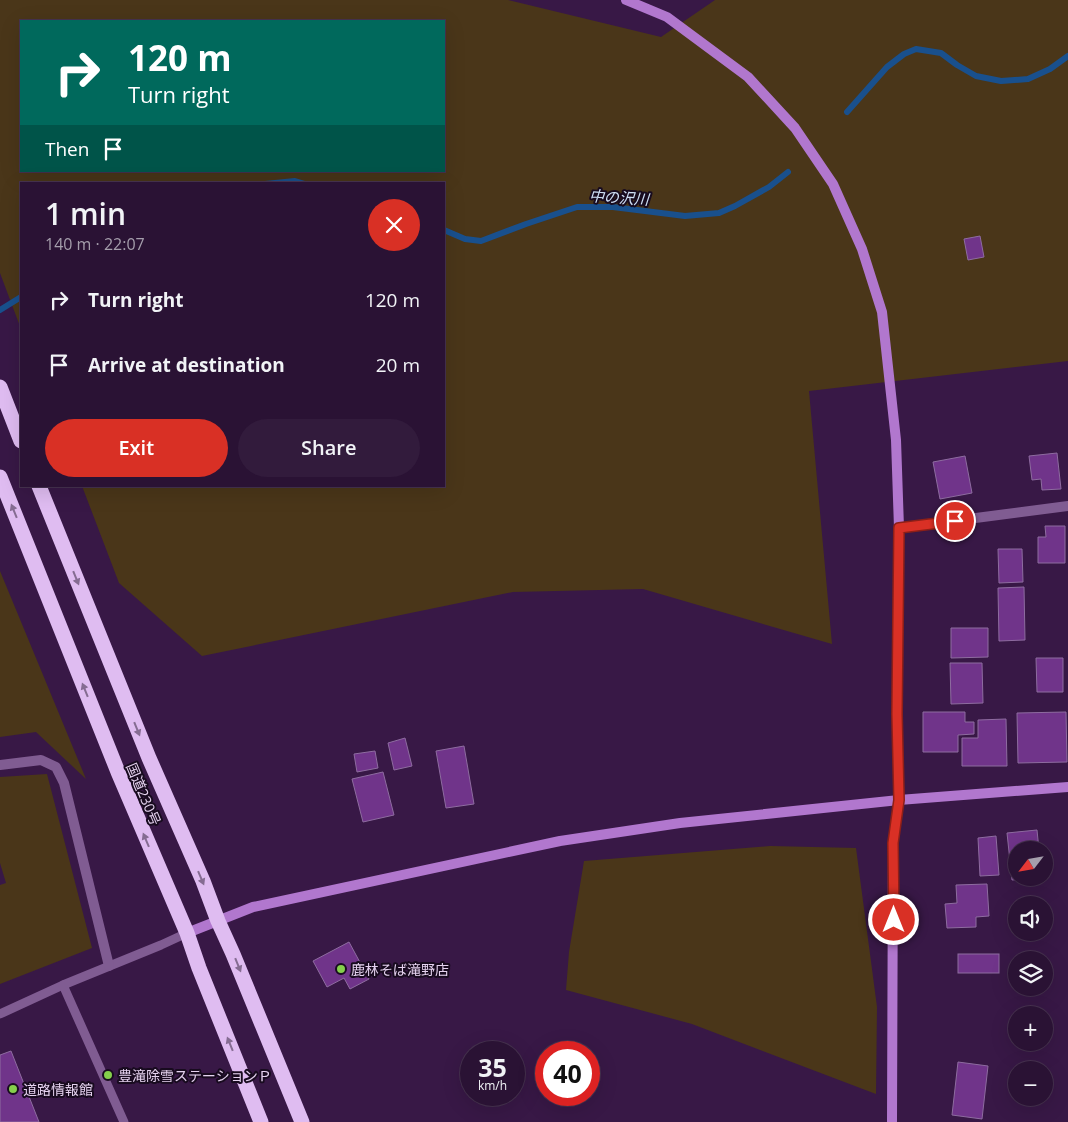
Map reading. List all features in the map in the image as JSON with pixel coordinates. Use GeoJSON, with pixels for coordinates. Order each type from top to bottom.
{"type":"FeatureCollection","features":[{"type":"Feature","properties":{"kind":"highway"},"geometry":{"type":"LineString","coordinates":[[0,387],[20,438]]}},
{"type":"Feature","properties":{"kind":"highway","name":"国道230号"},"geometry":{"type":"LineString","coordinates":[[0,477],[118,772],[187,933],[199,968],[261,1122]]}},
{"type":"Feature","properties":{"kind":"highway","name":"国道230号"},"geometry":{"type":"LineString","coordinates":[[39,487],[149,758],[302,1122]]}},
{"type":"Feature","properties":{"kind":"street"},"geometry":{"type":"LineString","coordinates":[[626,0],[667,17],[748,77],[795,128],[833,184],[862,250],[882,312],[896,440],[899,528],[897,714],[899,800],[893,843],[892,1122]]}},
{"type":"Feature","properties":{"kind":"street"},"geometry":{"type":"LineString","coordinates":[[899,528],[1068,506]]}},
{"type":"Feature","properties":{"kind":"street"},"geometry":{"type":"LineString","coordinates":[[0,765],[41,760],[56,767],[64,783],[109,966]]}},
{"type":"Feature","properties":{"kind":"street"},"geometry":{"type":"LineString","coordinates":[[187,933],[253,907],[560,841],[680,823],[899,800],[1068,787]]}},
{"type":"Feature","properties":{"kind":"lane"},"geometry":{"type":"LineString","coordinates":[[0,1014],[63,985],[187,933]]}},
{"type":"Feature","properties":{"kind":"lane"},"geometry":{"type":"LineString","coordinates":[[63,985],[124,1122]]}},
{"type":"Feature","properties":{"kind":"shaded area"},"geometry":{"type":"Polygon","coordinates":[[[0,0],[508,0],[661,37],[715,0],[1068,0],[1068,361],[809,391],[832,644],[643,589],[513,592],[202,656],[119,583],[82,487],[445,487],[445,182],[20,182],[20,326],[0,273],[0,0]]]}},
{"type":"Feature","properties":{"kind":"shaded area"},"geometry":{"type":"Polygon","coordinates":[[[0,571],[86,779],[36,732],[0,737],[0,571]]]}},
{"type":"Feature","properties":{"kind":"shaded area"},"geometry":{"type":"Polygon","coordinates":[[[47,774],[92,948],[0,984],[0,885],[6,883],[0,863],[0,777],[47,774]]]}},
{"type":"Feature","properties":{"kind":"shaded area"},"geometry":{"type":"Polygon","coordinates":[[[770,846],[856,848],[877,1007],[876,1094],[692,1024],[566,990],[569,952],[584,861],[770,846]]]}},
{"type":"Feature","properties":{"kind":"building"},"geometry":{"type":"Polygon","coordinates":[[[980,236],[984,257],[968,260],[964,239],[980,236]]]}},
{"type":"Feature","properties":{"kind":"building"},"geometry":{"type":"Polygon","coordinates":[[[1057,453],[1061,489],[1042,490],[1041,479],[1032,480],[1029,456],[1057,453]]]}},
{"type":"Feature","properties":{"kind":"building"},"geometry":{"type":"Polygon","coordinates":[[[965,456],[972,493],[940,499],[933,462],[965,456]]]}},
{"type":"Feature","properties":{"kind":"building"},"geometry":{"type":"Polygon","coordinates":[[[1045,526],[1065,526],[1065,563],[1038,563],[1038,537],[1046,537],[1045,526]]]}},
{"type":"Feature","properties":{"kind":"building"},"geometry":{"type":"Polygon","coordinates":[[[998,549],[1022,549],[1023,582],[999,583],[998,549]]]}},
{"type":"Feature","properties":{"kind":"building"},"geometry":{"type":"Polygon","coordinates":[[[1024,587],[1025,640],[999,641],[998,588],[1024,587]]]}},
{"type":"Feature","properties":{"kind":"building"},"geometry":{"type":"Polygon","coordinates":[[[951,628],[988,628],[988,657],[951,658],[951,628]]]}},
{"type":"Feature","properties":{"kind":"building"},"geometry":{"type":"Polygon","coordinates":[[[1036,658],[1063,658],[1063,692],[1037,692],[1036,658]]]}},
{"type":"Feature","properties":{"kind":"building"},"geometry":{"type":"Polygon","coordinates":[[[950,663],[982,663],[983,703],[951,704],[950,663]]]}},
{"type":"Feature","properties":{"kind":"building"},"geometry":{"type":"Polygon","coordinates":[[[923,712],[965,712],[965,722],[974,722],[974,734],[958,735],[958,752],[923,752],[923,712]]]}},
{"type":"Feature","properties":{"kind":"building"},"geometry":{"type":"Polygon","coordinates":[[[1066,712],[1067,762],[1018,763],[1017,713],[1066,712]]]}},
{"type":"Feature","properties":{"kind":"building"},"geometry":{"type":"Polygon","coordinates":[[[1006,719],[1007,766],[962,766],[962,738],[978,738],[978,720],[1006,719]]]}},
{"type":"Feature","properties":{"kind":"building"},"geometry":{"type":"Polygon","coordinates":[[[405,738],[412,766],[394,770],[388,743],[405,738]]]}},
{"type":"Feature","properties":{"kind":"building"},"geometry":{"type":"Polygon","coordinates":[[[464,746],[474,804],[446,808],[436,751],[464,746]]]}},
{"type":"Feature","properties":{"kind":"building"},"geometry":{"type":"Polygon","coordinates":[[[375,751],[378,768],[357,772],[354,754],[375,751]]]}},
{"type":"Feature","properties":{"kind":"building"},"geometry":{"type":"Polygon","coordinates":[[[383,772],[394,815],[363,822],[352,779],[383,772]]]}},
{"type":"Feature","properties":{"kind":"building"},"geometry":{"type":"Polygon","coordinates":[[[1037,830],[1038,841],[1008,842],[1007,833],[1037,830]]]}},
{"type":"Feature","properties":{"kind":"building"},"geometry":{"type":"Polygon","coordinates":[[[996,836],[999,875],[980,876],[978,838],[996,836]]]}},
{"type":"Feature","properties":{"kind":"building"},"geometry":{"type":"Polygon","coordinates":[[[987,884],[989,916],[976,917],[976,927],[947,928],[945,904],[957,903],[956,885],[987,884]]]}},
{"type":"Feature","properties":{"kind":"building","name":"鹿林そば滝野店"},"geometry":{"type":"Polygon","coordinates":[[[349,942],[369,979],[350,989],[344,978],[327,987],[313,961],[349,942]]]}},
{"type":"Feature","properties":{"kind":"building"},"geometry":{"type":"Polygon","coordinates":[[[958,954],[999,954],[999,973],[958,973],[958,954]]]}},
{"type":"Feature","properties":{"kind":"building","name":"道路情報館"},"geometry":{"type":"Polygon","coordinates":[[[11,1051],[39,1122],[0,1122],[0,1055],[11,1051]]]}},
{"type":"Feature","properties":{"kind":"building"},"geometry":{"type":"Polygon","coordinates":[[[958,1062],[988,1066],[982,1119],[952,1115],[958,1062]]]}},
{"type":"Feature","properties":{"kind":"waterway","name":"中の沢川"},"geometry":{"type":"LineString","coordinates":[[847,112],[887,67],[904,54],[916,49],[941,53],[976,76],[1001,81],[1028,79],[1050,69],[1068,56]]}},
{"type":"Feature","properties":{"kind":"waterway","name":"中の沢川"},"geometry":{"type":"LineString","coordinates":[[445,230],[465,239],[481,241],[577,207],[613,207],[685,216],[719,213],[769,187],[788,172]]}},
{"type":"Feature","properties":{"kind":"waterway","name":"中の沢川"},"geometry":{"type":"LineString","coordinates":[[285,182],[298,182]]}},
{"type":"Feature","properties":{"kind":"waterway","name":"中の沢川"},"geometry":{"type":"LineString","coordinates":[[0,310],[20,298]]}},
{"type":"Feature","properties":{"kind":"place","name":"鹿林そば滝野店"},"geometry":{"type":"Point","coordinates":[341,969]}},
{"type":"Feature","properties":{"kind":"place","name":"豊滝除雪ステーションＰ"},"geometry":{"type":"Point","coordinates":[108,1075]}},
{"type":"Feature","properties":{"kind":"place","name":"道路情報館"},"geometry":{"type":"Point","coordinates":[13,1089]}},
{"type":"Feature","properties":{"kind":"route"},"geometry":{"type":"LineString","coordinates":[[894,920],[893,843],[899,800],[897,714],[899,528],[955,521]]}}]}
